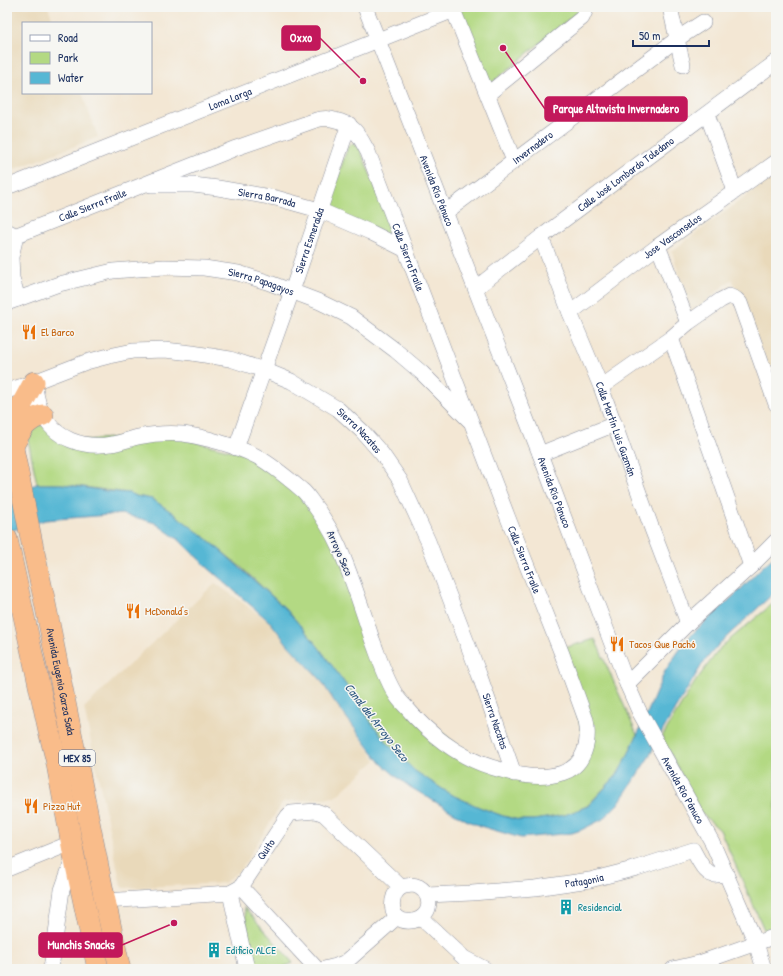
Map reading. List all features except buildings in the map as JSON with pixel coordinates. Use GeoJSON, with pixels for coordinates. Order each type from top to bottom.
{"type":"FeatureCollection","features":[{"type":"Feature","properties":{"kind":"highway"},"geometry":{"type":"LineString","coordinates":[[9,431],[34,382]]}},
{"type":"Feature","properties":{"kind":"highway"},"geometry":{"type":"LineString","coordinates":[[9,431],[21,430],[27,422],[43,415]]}},
{"type":"Feature","properties":{"kind":"highway","name":"Avenida Eugenio Garza Sada"},"geometry":{"type":"LineString","coordinates":[[9,431],[120,969]]}},
{"type":"Feature","properties":{"kind":"highway","name":"Avenida Eugenio Garza Sada"},"geometry":{"type":"LineString","coordinates":[[8,544],[48,731],[56,759],[98,969]]}},
{"type":"Feature","properties":{"kind":"street","name":"Avenida Río Pánuco"},"geometry":{"type":"LineString","coordinates":[[365,7],[476,288],[627,684],[639,711],[712,842],[756,943],[764,969]]}},
{"type":"Feature","properties":{"kind":"street"},"geometry":{"type":"LineString","coordinates":[[488,94],[582,18],[587,7]]}},
{"type":"Feature","properties":{"kind":"street"},"geometry":{"type":"LineString","coordinates":[[670,7],[683,65]]}},
{"type":"Feature","properties":{"kind":"street","name":"Loma Larga"},"geometry":{"type":"LineString","coordinates":[[7,187],[378,41],[453,9]]}},
{"type":"Feature","properties":{"kind":"street"},"geometry":{"type":"LineString","coordinates":[[453,9],[514,161]]}},
{"type":"Feature","properties":{"kind":"street","name":"Invernadero"},"geometry":{"type":"LineString","coordinates":[[446,212],[677,39],[703,22]]}},
{"type":"Feature","properties":{"kind":"street","name":"Calle José Lombardo Toledano"},"geometry":{"type":"LineString","coordinates":[[476,288],[541,236],[776,62]]}},
{"type":"Feature","properties":{"kind":"street"},"geometry":{"type":"LineString","coordinates":[[707,114],[735,191]]}},
{"type":"Feature","properties":{"kind":"street","name":"Calle Sierra Fraile"},"geometry":{"type":"LineString","coordinates":[[10,235],[144,185],[236,148],[316,120],[323,118],[349,124],[360,137],[368,152],[508,518],[565,661],[586,720],[588,736]]}},
{"type":"Feature","properties":{"kind":"street","name":"Sierra Esmeralda"},"geometry":{"type":"LineString","coordinates":[[236,448],[349,124]]}},
{"type":"Feature","properties":{"kind":"street","name":"Jose Vasconselos"},"geometry":{"type":"LineString","coordinates":[[570,313],[658,246],[776,162]]}},
{"type":"Feature","properties":{"kind":"street","name":"Sierra Barrada"},"geometry":{"type":"LineString","coordinates":[[144,185],[193,185],[276,198],[319,210],[370,232],[406,250]]}},
{"type":"Feature","properties":{"kind":"street"},"geometry":{"type":"LineString","coordinates":[[10,235],[12,301]]}},
{"type":"Feature","properties":{"kind":"street","name":"Calle Martín Luis Guzmán"},"geometry":{"type":"LineString","coordinates":[[541,236],[570,313],[601,387],[652,529],[688,623]]}},
{"type":"Feature","properties":{"kind":"street"},"geometry":{"type":"LineString","coordinates":[[658,246],[688,323]]}},
{"type":"Feature","properties":{"kind":"street","name":"Sierra Papagayos"},"geometry":{"type":"LineString","coordinates":[[12,301],[59,284],[113,271],[164,267],[204,268],[238,273],[292,290],[351,317],[395,350],[422,373],[473,425]]}},
{"type":"Feature","properties":{"kind":"street"},"geometry":{"type":"LineString","coordinates":[[601,387],[670,338],[688,323],[729,296],[736,299],[740,303],[776,404]]}},
{"type":"Feature","properties":{"kind":"street"},"geometry":{"type":"LineString","coordinates":[[670,338],[751,566]]}},
{"type":"Feature","properties":{"kind":"street","name":"Sierra Nacatas"},"geometry":{"type":"LineString","coordinates":[[7,391],[86,362],[109,356],[133,351],[165,350],[230,359],[264,370],[292,381],[338,409],[362,431],[382,454],[400,480],[428,541],[479,674],[514,774]]}},
{"type":"Feature","properties":{"kind":"street","name":"Arroyo Seco"},"geometry":{"type":"LineString","coordinates":[[34,382],[38,402],[43,415],[55,431],[72,441],[87,445],[100,446],[140,437],[161,434],[182,434],[236,448],[258,457],[304,492],[324,518],[346,563],[381,665],[396,695],[432,734],[453,749],[479,763],[514,774],[540,777],[555,775],[570,770],[582,758],[588,736]]}},
{"type":"Feature","properties":{"kind":"street"},"geometry":{"type":"LineString","coordinates":[[540,454],[615,424]]}},
{"type":"Feature","properties":{"kind":"street"},"geometry":{"type":"LineString","coordinates":[[627,684],[688,623],[751,566],[776,541]]}},
{"type":"Feature","properties":{"kind":"street","name":"Quito"},"geometry":{"type":"LineString","coordinates":[[235,890],[291,813],[316,811],[324,814],[401,888]]}},
{"type":"Feature","properties":{"kind":"street"},"geometry":{"type":"LineString","coordinates":[[7,869],[73,850]]}},
{"type":"Feature","properties":{"kind":"street"},"geometry":{"type":"LineString","coordinates":[[51,969],[62,890],[73,850]]}},
{"type":"Feature","properties":{"kind":"street","name":"Patagonia"},"geometry":{"type":"LineString","coordinates":[[427,895],[535,888],[590,880],[637,868],[693,850],[707,872],[716,875],[726,873]]}},
{"type":"Feature","properties":{"kind":"street"},"geometry":{"type":"LineString","coordinates":[[410,885],[420,888],[427,895],[429,903],[427,912],[421,918],[413,921],[397,917],[392,904],[396,892],[401,888],[410,885]]}},
{"type":"Feature","properties":{"kind":"street"},"geometry":{"type":"LineString","coordinates":[[235,890],[247,969]]}},
{"type":"Feature","properties":{"kind":"street"},"geometry":{"type":"LineString","coordinates":[[105,901],[235,890],[317,969]]}},
{"type":"Feature","properties":{"kind":"street"},"geometry":{"type":"LineString","coordinates":[[324,969],[346,962],[397,917]]}},
{"type":"Feature","properties":{"kind":"street"},"geometry":{"type":"LineString","coordinates":[[421,918],[464,958],[485,969]]}},
{"type":"Feature","properties":{"kind":"street"},"geometry":{"type":"LineString","coordinates":[[673,969],[699,963],[776,936]]}},
{"type":"Feature","properties":{"kind":"shaded area"},"geometry":{"type":"Polygon","coordinates":[[[13,7],[48,7],[54,22],[22,22],[22,94],[82,94],[98,137],[7,172],[7,9],[13,7]]]}},
{"type":"Feature","properties":{"kind":"shaded area"},"geometry":{"type":"Polygon","coordinates":[[[776,174],[776,384],[732,279],[691,314],[672,251],[776,174]]]}},
{"type":"Feature","properties":{"kind":"shaded area"},"geometry":{"type":"Polygon","coordinates":[[[215,583],[271,623],[285,641],[320,679],[376,760],[335,797],[283,802],[241,869],[224,883],[123,888],[121,886],[84,708],[215,583]]]}},
{"type":"Feature","properties":{"kind":"green space"},"geometry":{"type":"Polygon","coordinates":[[[456,7],[580,7],[581,9],[488,86],[456,7]]]}},
{"type":"Feature","properties":{"kind":"green space"},"geometry":{"type":"Polygon","coordinates":[[[352,144],[356,145],[360,149],[396,238],[327,210],[348,146],[352,144]]]}},
{"type":"Feature","properties":{"kind":"green space"},"geometry":{"type":"Polygon","coordinates":[[[31,420],[72,441],[163,434],[257,457],[324,518],[396,695],[479,763],[555,775],[586,746],[560,649],[595,639],[637,735],[617,775],[587,806],[565,815],[534,820],[519,820],[503,816],[450,794],[415,771],[389,745],[370,721],[357,700],[317,645],[286,609],[243,569],[173,513],[152,499],[129,493],[62,484],[37,484],[25,425],[31,420]]]}},
{"type":"Feature","properties":{"kind":"green space"},"geometry":{"type":"Polygon","coordinates":[[[776,601],[776,931],[766,934],[720,830],[701,813],[662,737],[695,682],[721,647],[776,601]]]}},
{"type":"Feature","properties":{"kind":"green space"},"geometry":{"type":"Polygon","coordinates":[[[244,907],[293,963],[279,969],[254,969],[244,907]]]}},
{"type":"Feature","properties":{"kind":"water"},"geometry":{"type":"Polygon","coordinates":[[[37,484],[62,484],[129,493],[152,499],[173,513],[212,543],[286,609],[317,645],[357,700],[370,721],[389,745],[415,771],[450,794],[479,807],[519,820],[534,820],[565,815],[588,806],[617,775],[646,716],[665,671],[678,652],[691,635],[776,555],[776,591],[719,644],[703,663],[659,737],[649,757],[618,804],[603,819],[572,833],[521,838],[480,826],[466,820],[410,787],[397,777],[382,764],[334,701],[320,679],[288,645],[271,623],[206,566],[179,540],[155,523],[121,514],[45,520],[7,532],[7,494],[37,484]]]}},
{"type":"Feature","properties":{"kind":"place","name":"Parque Altavista Invernadero"},"geometry":{"type":"Point","coordinates":[503,48]}},
{"type":"Feature","properties":{"kind":"place","name":"Oxxo"},"geometry":{"type":"Point","coordinates":[363,81]}},
{"type":"Feature","properties":{"kind":"place","name":"El Barco"},"geometry":{"type":"Point","coordinates":[29,332]}},
{"type":"Feature","properties":{"kind":"place","name":"McDonald's"},"geometry":{"type":"Point","coordinates":[133,611]}},
{"type":"Feature","properties":{"kind":"place","name":"Tacos Que Pachó"},"geometry":{"type":"Point","coordinates":[617,644]}},
{"type":"Feature","properties":{"kind":"place","name":"Pizza Hut"},"geometry":{"type":"Point","coordinates":[31,806]}},
{"type":"Feature","properties":{"kind":"place","name":"Residencial"},"geometry":{"type":"Point","coordinates":[566,907]}},
{"type":"Feature","properties":{"kind":"place","name":"Munchis Snacks"},"geometry":{"type":"Point","coordinates":[174,923]}},
{"type":"Feature","properties":{"kind":"place","name":"Edificio ALCE"},"geometry":{"type":"Point","coordinates":[214,950]}},
{"type":"Feature","properties":{"kind":"water label","name":"Canal del Arroyo Seco"},"geometry":{"type":"Point","coordinates":[377,722]}}]}
